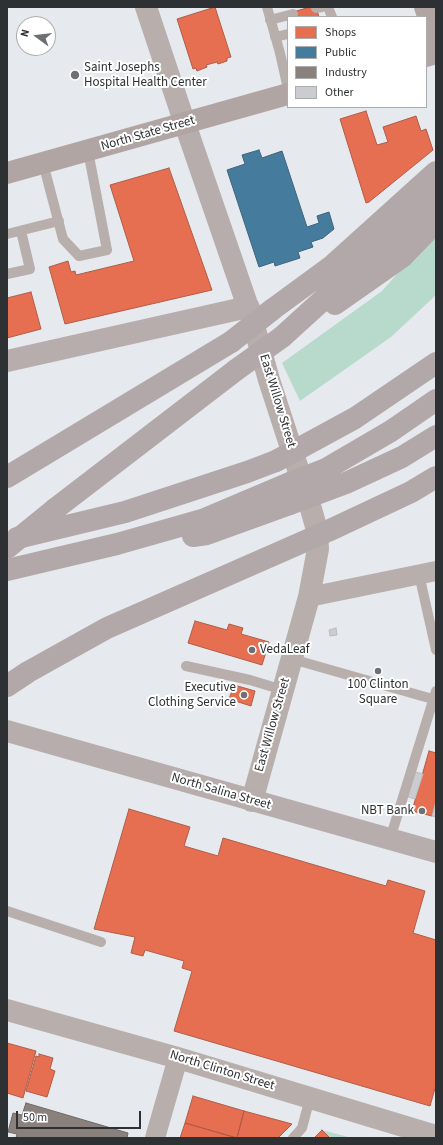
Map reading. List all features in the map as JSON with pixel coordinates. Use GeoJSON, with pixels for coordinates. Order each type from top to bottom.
{"type":"FeatureCollection","features":[{"type":"Feature","properties":{"kind":"highway"},"geometry":{"type":"LineString","coordinates":[[7,477],[231,342],[333,265],[436,172]]}},
{"type":"Feature","properties":{"kind":"highway"},"geometry":{"type":"LineString","coordinates":[[282,337],[436,197]]}},
{"type":"Feature","properties":{"kind":"highway"},"geometry":{"type":"LineString","coordinates":[[7,548],[55,509],[236,370],[282,337],[354,292],[402,257],[436,222]]}},
{"type":"Feature","properties":{"kind":"highway"},"geometry":{"type":"LineString","coordinates":[[7,540],[125,512],[248,472],[276,461],[355,418],[436,363]]}},
{"type":"Feature","properties":{"kind":"highway"},"geometry":{"type":"LineString","coordinates":[[290,494],[326,469],[391,431],[436,400]]}},
{"type":"Feature","properties":{"kind":"highway"},"geometry":{"type":"LineString","coordinates":[[7,570],[117,544],[290,494],[346,483],[402,457],[436,436]]}},
{"type":"Feature","properties":{"kind":"highway"},"geometry":{"type":"LineString","coordinates":[[7,686],[28,672],[107,628],[328,531],[411,492],[436,477]]}},
{"type":"Feature","properties":{"kind":"main road"},"geometry":{"type":"LineString","coordinates":[[425,7],[436,38]]}},
{"type":"Feature","properties":{"kind":"main road","name":"North State Street"},"geometry":{"type":"LineString","coordinates":[[7,173],[287,94]]}},
{"type":"Feature","properties":{"kind":"main road","name":"East Willow Street"},"geometry":{"type":"LineString","coordinates":[[185,124],[248,307]]}},
{"type":"Feature","properties":{"kind":"main road"},"geometry":{"type":"LineString","coordinates":[[7,361],[248,307]]}},
{"type":"Feature","properties":{"kind":"main road","name":"North Salina Street"},"geometry":{"type":"LineString","coordinates":[[7,731],[436,852]]}},
{"type":"Feature","properties":{"kind":"street","name":"East Willow Street"},"geometry":{"type":"LineString","coordinates":[[146,7],[185,124]]}},
{"type":"Feature","properties":{"kind":"street","name":"East Willow Street"},"geometry":{"type":"LineString","coordinates":[[248,307],[269,380],[311,509],[317,530],[318,550],[309,597],[252,801]]}},
{"type":"Feature","properties":{"kind":"street"},"geometry":{"type":"LineString","coordinates":[[309,597],[428,572]]}},
{"type":"Feature","properties":{"kind":"street","name":"North Clinton Street"},"geometry":{"type":"LineString","coordinates":[[7,1010],[178,1058],[436,1136]]}},
{"type":"Feature","properties":{"kind":"street"},"geometry":{"type":"LineString","coordinates":[[155,1138],[178,1058]]}},
{"type":"Feature","properties":{"kind":"lane"},"geometry":{"type":"LineString","coordinates":[[266,7],[275,37],[284,52],[287,80]]}},
{"type":"Feature","properties":{"kind":"lane"},"geometry":{"type":"LineString","coordinates":[[270,20],[293,14]]}},
{"type":"Feature","properties":{"kind":"lane"},"geometry":{"type":"LineString","coordinates":[[275,37],[287,34]]}},
{"type":"Feature","properties":{"kind":"lane"},"geometry":{"type":"LineString","coordinates":[[43,163],[63,239],[79,256],[106,250],[88,151]]}},
{"type":"Feature","properties":{"kind":"lane"},"geometry":{"type":"LineString","coordinates":[[7,234],[59,221]]}},
{"type":"Feature","properties":{"kind":"lane"},"geometry":{"type":"LineString","coordinates":[[7,274],[30,269],[21,231]]}},
{"type":"Feature","properties":{"kind":"lane"},"geometry":{"type":"LineString","coordinates":[[428,572],[436,650]]}},
{"type":"Feature","properties":{"kind":"lane"},"geometry":{"type":"LineString","coordinates":[[292,659],[435,697],[390,839]]}},
{"type":"Feature","properties":{"kind":"lane"},"geometry":{"type":"LineString","coordinates":[[186,666],[250,680],[283,690]]}},
{"type":"Feature","properties":{"kind":"lane"},"geometry":{"type":"LineString","coordinates":[[7,911],[101,942]]}},
{"type":"Feature","properties":{"kind":"lane"},"geometry":{"type":"LineString","coordinates":[[292,1138],[302,1128],[310,1098]]}},
{"type":"Feature","properties":{"kind":"green space"},"geometry":{"type":"Polygon","coordinates":[[[436,230],[436,295],[391,337],[300,401],[282,363],[382,291],[436,230]]]}},
{"type":"Feature","properties":{"kind":"green space"},"geometry":{"type":"Polygon","coordinates":[[[322,1130],[352,1138],[330,1138],[322,1130]]]}},
{"type":"Feature","properties":{"kind":"building: Shops"},"geometry":{"type":"Polygon","coordinates":[[[215,7],[231,57],[227,58],[227,61],[218,64],[217,62],[206,65],[207,67],[197,71],[196,68],[193,69],[177,19],[215,7]]]}},
{"type":"Feature","properties":{"kind":"building: Shops"},"geometry":{"type":"Polygon","coordinates":[[[310,7],[316,7],[319,16],[294,16],[293,12],[310,7]]]}},
{"type":"Feature","properties":{"kind":"building: Shops"},"geometry":{"type":"Polygon","coordinates":[[[366,111],[377,145],[388,142],[383,127],[416,116],[421,131],[426,129],[433,150],[366,203],[340,119],[366,111]]]}},
{"type":"Feature","properties":{"kind":"building: Shops"},"geometry":{"type":"Polygon","coordinates":[[[169,168],[212,290],[65,324],[49,267],[68,261],[71,272],[75,271],[76,275],[134,261],[110,185],[169,168]]]}},
{"type":"Feature","properties":{"kind":"building: Shops"},"geometry":{"type":"Polygon","coordinates":[[[31,292],[41,329],[7,338],[7,298],[31,292]]]}},
{"type":"Feature","properties":{"kind":"building: Shops"},"geometry":{"type":"Polygon","coordinates":[[[195,621],[227,630],[229,624],[243,628],[241,634],[269,642],[262,665],[188,643],[195,621]]]}},
{"type":"Feature","properties":{"kind":"building: Shops"},"geometry":{"type":"Polygon","coordinates":[[[234,685],[255,691],[251,706],[229,699],[234,685]]]}},
{"type":"Feature","properties":{"kind":"building: Shops"},"geometry":{"type":"Polygon","coordinates":[[[429,751],[436,753],[436,801],[432,816],[412,811],[429,751]]]}},
{"type":"Feature","properties":{"kind":"building: Shops"},"geometry":{"type":"Polygon","coordinates":[[[129,809],[190,827],[184,846],[218,856],[223,838],[386,886],[388,880],[425,891],[413,933],[436,940],[436,1085],[430,1106],[174,1031],[192,971],[182,968],[184,961],[145,950],[143,956],[131,953],[135,937],[94,929],[129,809]]]}},
{"type":"Feature","properties":{"kind":"building: Shops"},"geometry":{"type":"Polygon","coordinates":[[[7,1043],[36,1051],[23,1098],[7,1093],[7,1043]]]}},
{"type":"Feature","properties":{"kind":"building: Shops"},"geometry":{"type":"Polygon","coordinates":[[[39,1054],[53,1058],[50,1069],[55,1071],[47,1097],[26,1091],[36,1056],[39,1057],[39,1054]]]}},
{"type":"Feature","properties":{"kind":"building: Shops"},"geometry":{"type":"Polygon","coordinates":[[[193,1096],[244,1111],[237,1138],[185,1123],[193,1096]]]}},
{"type":"Feature","properties":{"kind":"building: Shops"},"geometry":{"type":"Polygon","coordinates":[[[244,1111],[292,1124],[278,1138],[237,1138],[244,1111]]]}},
{"type":"Feature","properties":{"kind":"building: Shops"},"geometry":{"type":"Polygon","coordinates":[[[185,1123],[237,1138],[180,1138],[185,1123]]]}},
{"type":"Feature","properties":{"kind":"building: Shops"},"geometry":{"type":"Polygon","coordinates":[[[322,1130],[330,1138],[314,1138],[322,1130]]]}},
{"type":"Feature","properties":{"kind":"building: Public"},"geometry":{"type":"Polygon","coordinates":[[[259,150],[262,158],[282,151],[307,227],[319,223],[317,216],[329,212],[334,229],[323,238],[311,242],[313,247],[298,252],[300,258],[275,266],[274,262],[259,267],[227,170],[245,164],[242,155],[259,150]]]}},
{"type":"Feature","properties":{"kind":"building: Industry"},"geometry":{"type":"Polygon","coordinates":[[[26,1103],[128,1133],[127,1138],[16,1138],[17,1134],[8,1132],[13,1113],[22,1115],[26,1103]]]}},
{"type":"Feature","properties":{"kind":"building: Other"},"geometry":{"type":"Polygon","coordinates":[[[336,628],[337,635],[330,636],[329,630],[336,628]]]}},
{"type":"Feature","properties":{"kind":"building: Other"},"geometry":{"type":"Polygon","coordinates":[[[412,771],[423,774],[415,799],[405,796],[412,771]]]}},
{"type":"Feature","properties":{"kind":"building: Other"},"geometry":{"type":"Polygon","coordinates":[[[436,801],[436,817],[432,816],[436,801]]]}},
{"type":"Feature","properties":{"kind":"place","name":"Saint Josephs Hospital Health Center"},"geometry":{"type":"Point","coordinates":[75,75]}},
{"type":"Feature","properties":{"kind":"place","name":"VedaLeaf"},"geometry":{"type":"Point","coordinates":[252,650]}},
{"type":"Feature","properties":{"kind":"place","name":"100 Clinton Square"},"geometry":{"type":"Point","coordinates":[378,671]}},
{"type":"Feature","properties":{"kind":"place","name":"Executive Clothing Service"},"geometry":{"type":"Point","coordinates":[244,695]}},
{"type":"Feature","properties":{"kind":"place","name":"NBT Bank"},"geometry":{"type":"Point","coordinates":[422,811]}}]}
